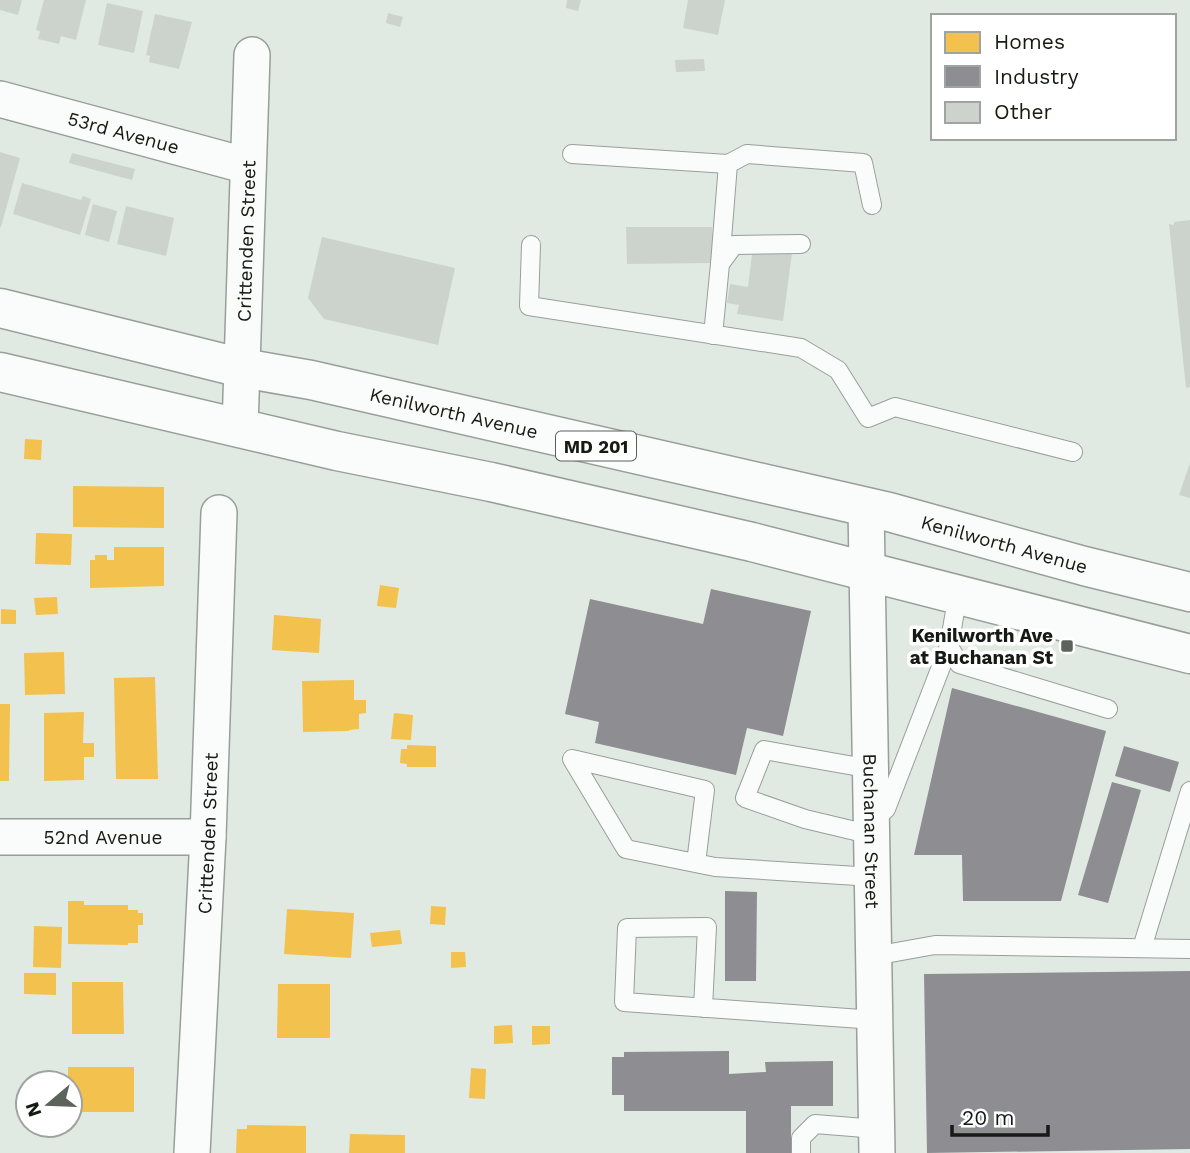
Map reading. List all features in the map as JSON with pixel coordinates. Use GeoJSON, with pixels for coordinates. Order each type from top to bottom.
{"type":"FeatureCollection","features":[{"type":"Feature","properties":{"kind":"main road","name":"Kenilworth Avenue"},"geometry":{"type":"LineString","coordinates":[[0,308],[242,368],[311,380],[866,507],[1190,592]]}},
{"type":"Feature","properties":{"kind":"main road"},"geometry":{"type":"LineString","coordinates":[[0,372],[337,452],[491,482],[739,539],[1190,654]]}},
{"type":"Feature","properties":{"kind":"street","name":"Crittenden Street"},"geometry":{"type":"LineString","coordinates":[[240,428],[252,55]]}},
{"type":"Feature","properties":{"kind":"street","name":"53rd Avenue"},"geometry":{"type":"LineString","coordinates":[[0,99],[248,166]]}},
{"type":"Feature","properties":{"kind":"street","name":"Buchanan Street"},"geometry":{"type":"LineString","coordinates":[[866,507],[877,1141]]}},
{"type":"Feature","properties":{"kind":"street","name":"Crittenden Street"},"geometry":{"type":"LineString","coordinates":[[192,1153],[208,836],[219,513]]}},
{"type":"Feature","properties":{"kind":"street","name":"52nd Avenue"},"geometry":{"type":"LineString","coordinates":[[0,837],[208,836]]}},
{"type":"Feature","properties":{"kind":"lane"},"geometry":{"type":"LineString","coordinates":[[572,154],[728,164],[747,154],[863,163],[872,205]]}},
{"type":"Feature","properties":{"kind":"lane"},"geometry":{"type":"LineString","coordinates":[[713,335],[728,164]]}},
{"type":"Feature","properties":{"kind":"lane"},"geometry":{"type":"LineString","coordinates":[[720,264],[734,245],[801,244]]}},
{"type":"Feature","properties":{"kind":"lane"},"geometry":{"type":"LineString","coordinates":[[531,245],[529,306],[801,348],[838,370],[868,418],[895,407],[1073,452]]}},
{"type":"Feature","properties":{"kind":"lane"},"geometry":{"type":"LineString","coordinates":[[871,769],[764,750],[746,798],[805,819],[872,828],[886,809],[948,646],[958,594]]}},
{"type":"Feature","properties":{"kind":"lane"},"geometry":{"type":"LineString","coordinates":[[948,646],[959,664],[1108,709]]}},
{"type":"Feature","properties":{"kind":"lane"},"geometry":{"type":"LineString","coordinates":[[696,863],[705,789],[572,758],[626,849],[715,867],[873,877]]}},
{"type":"Feature","properties":{"kind":"lane"},"geometry":{"type":"LineString","coordinates":[[1142,948],[1190,791]]}},
{"type":"Feature","properties":{"kind":"lane"},"geometry":{"type":"LineString","coordinates":[[703,1008],[707,927],[627,928],[624,1002],[703,1008],[875,1020]]}},
{"type":"Feature","properties":{"kind":"lane"},"geometry":{"type":"LineString","coordinates":[[874,956],[935,945],[1190,949]]}},
{"type":"Feature","properties":{"kind":"lane"},"geometry":{"type":"LineString","coordinates":[[801,1153],[801,1138],[815,1124],[877,1141]]}},
{"type":"Feature","properties":{"kind":"building: Homes"},"geometry":{"type":"Polygon","coordinates":[[[25,439],[42,440],[41,460],[24,459],[25,439]]]}},
{"type":"Feature","properties":{"kind":"building: Homes"},"geometry":{"type":"Polygon","coordinates":[[[73,486],[164,487],[164,528],[73,527],[73,486]]]}},
{"type":"Feature","properties":{"kind":"building: Homes"},"geometry":{"type":"Polygon","coordinates":[[[36,533],[72,534],[71,565],[35,564],[36,533]]]}},
{"type":"Feature","properties":{"kind":"building: Homes"},"geometry":{"type":"Polygon","coordinates":[[[114,547],[164,547],[164,586],[90,588],[90,560],[95,560],[95,555],[107,555],[107,560],[114,560],[114,547]]]}},
{"type":"Feature","properties":{"kind":"building: Homes"},"geometry":{"type":"Polygon","coordinates":[[[380,585],[399,588],[396,608],[377,606],[380,585]]]}},
{"type":"Feature","properties":{"kind":"building: Homes"},"geometry":{"type":"Polygon","coordinates":[[[57,597],[58,614],[36,615],[34,598],[57,597]]]}},
{"type":"Feature","properties":{"kind":"building: Homes"},"geometry":{"type":"Polygon","coordinates":[[[1,609],[16,610],[16,624],[1,624],[1,609]]]}},
{"type":"Feature","properties":{"kind":"building: Homes"},"geometry":{"type":"Polygon","coordinates":[[[274,615],[321,619],[319,653],[272,650],[274,615]]]}},
{"type":"Feature","properties":{"kind":"building: Homes"},"geometry":{"type":"Polygon","coordinates":[[[64,652],[65,694],[25,695],[24,653],[64,652]]]}},
{"type":"Feature","properties":{"kind":"building: Homes"},"geometry":{"type":"Polygon","coordinates":[[[155,677],[158,779],[116,779],[114,678],[155,677]]]}},
{"type":"Feature","properties":{"kind":"building: Homes"},"geometry":{"type":"Polygon","coordinates":[[[354,680],[354,700],[366,700],[366,713],[359,714],[359,729],[303,732],[302,681],[354,680]]]}},
{"type":"Feature","properties":{"kind":"building: Homes"},"geometry":{"type":"Polygon","coordinates":[[[0,704],[10,704],[9,781],[0,781],[0,704]]]}},
{"type":"Feature","properties":{"kind":"building: Homes"},"geometry":{"type":"Polygon","coordinates":[[[84,712],[83,743],[94,743],[94,757],[84,757],[84,780],[44,781],[44,713],[84,712]]]}},
{"type":"Feature","properties":{"kind":"building: Homes"},"geometry":{"type":"Polygon","coordinates":[[[394,713],[413,715],[411,740],[391,739],[394,713]]]}},
{"type":"Feature","properties":{"kind":"building: Homes"},"geometry":{"type":"Polygon","coordinates":[[[407,745],[436,746],[436,767],[407,767],[407,764],[400,763],[401,749],[407,749],[407,745]]]}},
{"type":"Feature","properties":{"kind":"building: Homes"},"geometry":{"type":"Polygon","coordinates":[[[68,901],[84,901],[84,905],[128,905],[128,910],[143,913],[143,925],[138,925],[138,943],[68,944],[68,901]]]}},
{"type":"Feature","properties":{"kind":"building: Homes"},"geometry":{"type":"Polygon","coordinates":[[[431,906],[446,907],[445,925],[430,924],[431,906]]]}},
{"type":"Feature","properties":{"kind":"building: Homes"},"geometry":{"type":"Polygon","coordinates":[[[287,909],[354,913],[351,958],[284,954],[287,909]]]}},
{"type":"Feature","properties":{"kind":"building: Homes"},"geometry":{"type":"Polygon","coordinates":[[[34,926],[62,927],[61,968],[33,967],[34,926]]]}},
{"type":"Feature","properties":{"kind":"building: Homes"},"geometry":{"type":"Polygon","coordinates":[[[400,930],[402,944],[372,947],[370,933],[400,930]]]}},
{"type":"Feature","properties":{"kind":"building: Homes"},"geometry":{"type":"Polygon","coordinates":[[[451,952],[465,952],[466,967],[451,968],[451,952]]]}},
{"type":"Feature","properties":{"kind":"building: Homes"},"geometry":{"type":"Polygon","coordinates":[[[24,973],[56,973],[56,995],[24,994],[24,973]]]}},
{"type":"Feature","properties":{"kind":"building: Homes"},"geometry":{"type":"Polygon","coordinates":[[[72,982],[123,982],[124,1034],[72,1034],[72,982]]]}},
{"type":"Feature","properties":{"kind":"building: Homes"},"geometry":{"type":"Polygon","coordinates":[[[278,984],[330,984],[330,1038],[277,1038],[278,984]]]}},
{"type":"Feature","properties":{"kind":"building: Homes"},"geometry":{"type":"Polygon","coordinates":[[[512,1025],[513,1043],[494,1044],[494,1026],[512,1025]]]}},
{"type":"Feature","properties":{"kind":"building: Homes"},"geometry":{"type":"Polygon","coordinates":[[[532,1026],[550,1026],[550,1044],[532,1045],[532,1026]]]}},
{"type":"Feature","properties":{"kind":"building: Homes"},"geometry":{"type":"Polygon","coordinates":[[[134,1067],[134,1112],[84,1112],[84,1069],[68,1069],[134,1067]]]}},
{"type":"Feature","properties":{"kind":"building: Homes"},"geometry":{"type":"Polygon","coordinates":[[[471,1068],[486,1069],[485,1099],[469,1098],[471,1068]]]}},
{"type":"Feature","properties":{"kind":"building: Homes"},"geometry":{"type":"Polygon","coordinates":[[[247,1125],[306,1126],[306,1153],[236,1153],[237,1129],[247,1129],[247,1125]]]}},
{"type":"Feature","properties":{"kind":"building: Homes"},"geometry":{"type":"Polygon","coordinates":[[[350,1134],[405,1135],[405,1153],[349,1153],[350,1134]]]}},
{"type":"Feature","properties":{"kind":"building: Industry"},"geometry":{"type":"Polygon","coordinates":[[[711,589],[811,611],[783,736],[747,728],[736,775],[595,743],[599,722],[565,714],[590,599],[703,624],[711,589]]]}},
{"type":"Feature","properties":{"kind":"building: Industry"},"geometry":{"type":"Polygon","coordinates":[[[952,688],[1106,731],[1061,901],[963,901],[962,855],[914,855],[952,688]]]}},
{"type":"Feature","properties":{"kind":"building: Industry"},"geometry":{"type":"Polygon","coordinates":[[[1124,746],[1179,762],[1170,792],[1115,776],[1124,746]]]}},
{"type":"Feature","properties":{"kind":"building: Industry"},"geometry":{"type":"Polygon","coordinates":[[[1112,782],[1141,790],[1108,903],[1078,895],[1112,782]]]}},
{"type":"Feature","properties":{"kind":"building: Industry"},"geometry":{"type":"Polygon","coordinates":[[[725,891],[757,892],[756,981],[725,981],[725,891]]]}},
{"type":"Feature","properties":{"kind":"building: Industry"},"geometry":{"type":"Polygon","coordinates":[[[1190,971],[1190,1149],[927,1153],[924,974],[1190,971]]]}},
{"type":"Feature","properties":{"kind":"building: Industry"},"geometry":{"type":"Polygon","coordinates":[[[729,1051],[729,1074],[766,1072],[765,1062],[833,1061],[833,1106],[791,1106],[791,1153],[746,1153],[746,1111],[624,1111],[624,1095],[612,1095],[612,1057],[624,1057],[624,1052],[729,1051]]]}},
{"type":"Feature","properties":{"kind":"building: Other"},"geometry":{"type":"Polygon","coordinates":[[[0,0],[22,0],[18,15],[0,10],[0,0]]]}},
{"type":"Feature","properties":{"kind":"building: Other"},"geometry":{"type":"Polygon","coordinates":[[[44,0],[86,0],[76,40],[61,36],[59,44],[38,39],[40,31],[36,30],[44,0]]]}},
{"type":"Feature","properties":{"kind":"building: Other"},"geometry":{"type":"Polygon","coordinates":[[[567,0],[581,0],[578,11],[566,8],[567,0]]]}},
{"type":"Feature","properties":{"kind":"building: Other"},"geometry":{"type":"Polygon","coordinates":[[[688,0],[725,0],[718,35],[683,28],[688,0]]]}},
{"type":"Feature","properties":{"kind":"building: Other"},"geometry":{"type":"Polygon","coordinates":[[[107,3],[143,11],[134,53],[98,45],[107,3]]]}},
{"type":"Feature","properties":{"kind":"building: Other"},"geometry":{"type":"Polygon","coordinates":[[[388,13],[403,17],[400,27],[386,23],[388,13]]]}},
{"type":"Feature","properties":{"kind":"building: Other"},"geometry":{"type":"Polygon","coordinates":[[[155,14],[192,22],[179,69],[149,62],[150,56],[146,55],[155,14]]]}},
{"type":"Feature","properties":{"kind":"building: Other"},"geometry":{"type":"Polygon","coordinates":[[[704,59],[705,71],[676,72],[675,60],[704,59]]]}},
{"type":"Feature","properties":{"kind":"building: Other"},"geometry":{"type":"Polygon","coordinates":[[[0,152],[20,158],[1,227],[0,227],[0,152]]]}},
{"type":"Feature","properties":{"kind":"building: Other"},"geometry":{"type":"Polygon","coordinates":[[[72,153],[135,169],[132,180],[69,163],[72,153]]]}},
{"type":"Feature","properties":{"kind":"building: Other"},"geometry":{"type":"Polygon","coordinates":[[[22,183],[81,200],[83,196],[91,199],[80,235],[13,214],[22,183]]]}},
{"type":"Feature","properties":{"kind":"building: Other"},"geometry":{"type":"Polygon","coordinates":[[[93,204],[117,211],[109,242],[85,235],[93,204]]]}},
{"type":"Feature","properties":{"kind":"building: Other"},"geometry":{"type":"Polygon","coordinates":[[[126,206],[174,218],[166,256],[117,244],[126,206]]]}},
{"type":"Feature","properties":{"kind":"building: Other"},"geometry":{"type":"Polygon","coordinates":[[[1190,220],[1190,387],[1186,388],[1169,224],[1190,220]]]}},
{"type":"Feature","properties":{"kind":"building: Other"},"geometry":{"type":"Polygon","coordinates":[[[626,227],[712,227],[713,263],[627,264],[626,227]]]}},
{"type":"Feature","properties":{"kind":"building: Other"},"geometry":{"type":"Polygon","coordinates":[[[322,237],[455,268],[438,345],[324,319],[308,298],[322,237]]]}},
{"type":"Feature","properties":{"kind":"building: Other"},"geometry":{"type":"Polygon","coordinates":[[[792,253],[783,321],[737,314],[739,305],[727,303],[730,284],[748,287],[752,254],[792,253]]]}},
{"type":"Feature","properties":{"kind":"building: Other"},"geometry":{"type":"Polygon","coordinates":[[[1190,463],[1190,498],[1179,495],[1190,463]]]}},
{"type":"Feature","properties":{"kind":"place","name":"Kenilworth Ave at Buchanan St"},"geometry":{"type":"Point","coordinates":[1067,646]}}]}
